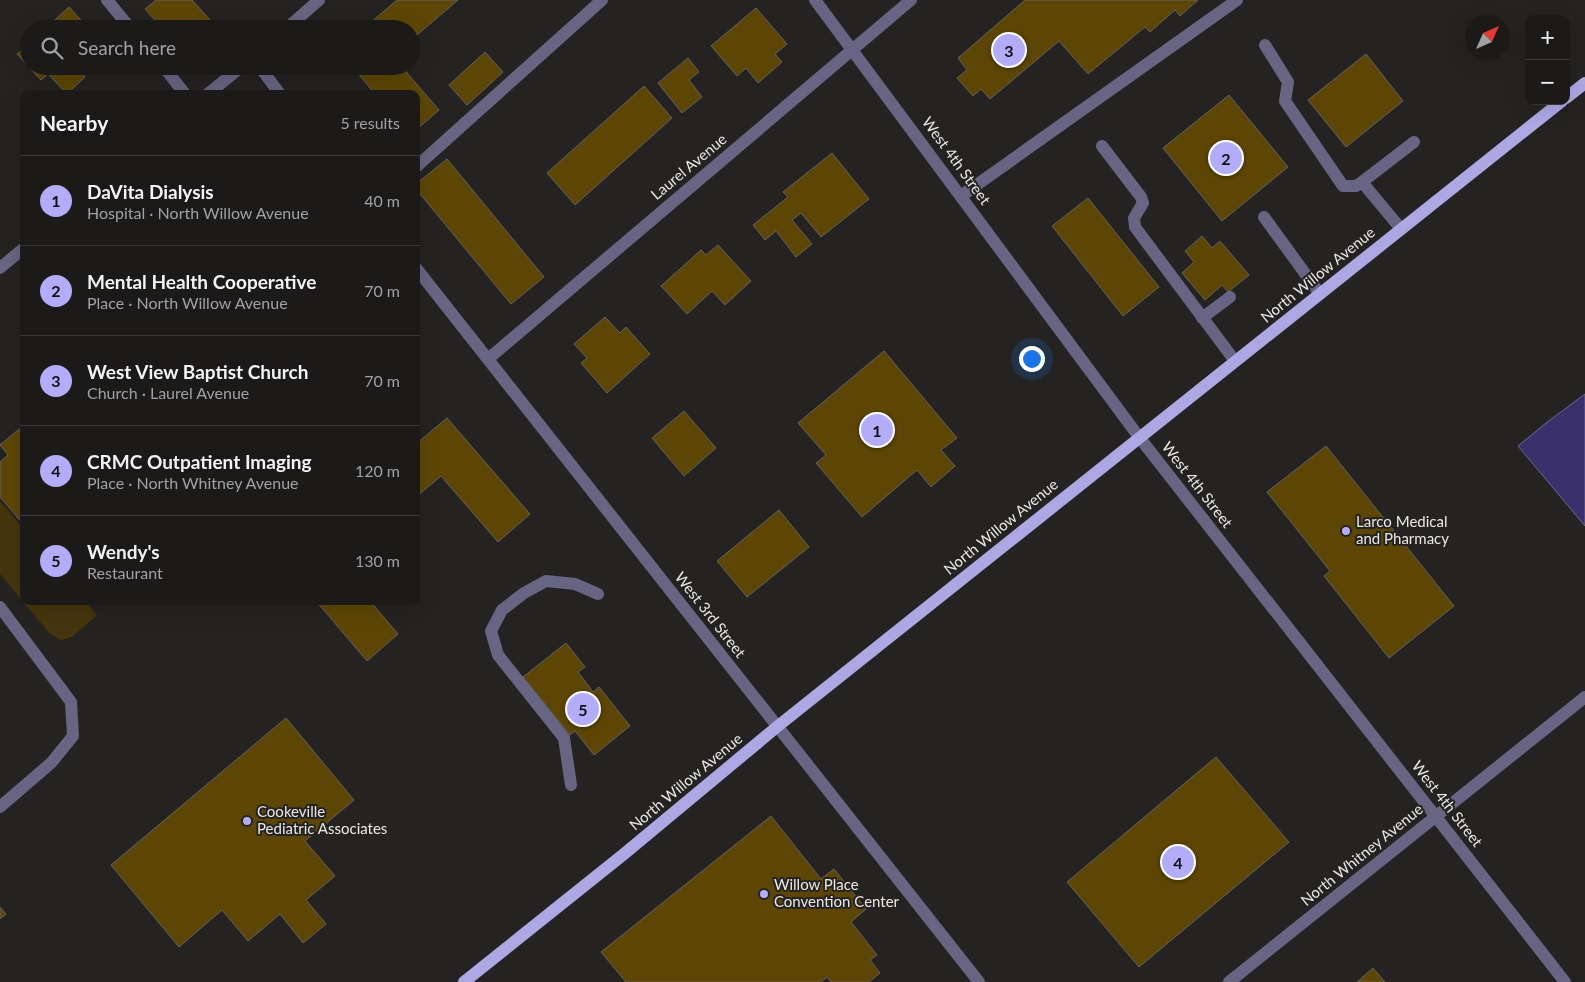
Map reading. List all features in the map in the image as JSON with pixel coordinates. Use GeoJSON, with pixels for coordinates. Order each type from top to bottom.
{"type":"FeatureCollection","features":[{"type":"Feature","properties":{"kind":"main road"},"geometry":{"type":"LineString","coordinates":[[1570,95],[1585,83]]}},
{"type":"Feature","properties":{"kind":"main road","name":"North Willow Avenue"},"geometry":{"type":"LineString","coordinates":[[464,982],[624,854],[778,726],[1557,105]]}},
{"type":"Feature","properties":{"kind":"street"},"geometry":{"type":"LineString","coordinates":[[107,0],[124,20]]}},
{"type":"Feature","properties":{"kind":"street"},"geometry":{"type":"LineString","coordinates":[[296,20],[319,0]]}},
{"type":"Feature","properties":{"kind":"street"},"geometry":{"type":"LineString","coordinates":[[420,163],[602,0]]}},
{"type":"Feature","properties":{"kind":"street","name":"West 4th Street"},"geometry":{"type":"LineString","coordinates":[[815,0],[1139,437],[1565,982]]}},
{"type":"Feature","properties":{"kind":"street","name":"Laurel Avenue"},"geometry":{"type":"LineString","coordinates":[[488,358],[911,0]]}},
{"type":"Feature","properties":{"kind":"street"},"geometry":{"type":"LineString","coordinates":[[961,196],[1237,0]]}},
{"type":"Feature","properties":{"kind":"street"},"geometry":{"type":"LineString","coordinates":[[1265,45],[1288,82],[1285,101],[1343,186],[1356,186],[1414,142]]}},
{"type":"Feature","properties":{"kind":"street"},"geometry":{"type":"LineString","coordinates":[[170,75],[183,90]]}},
{"type":"Feature","properties":{"kind":"street"},"geometry":{"type":"LineString","coordinates":[[213,90],[231,75]]}},
{"type":"Feature","properties":{"kind":"street"},"geometry":{"type":"LineString","coordinates":[[266,75],[277,90]]}},
{"type":"Feature","properties":{"kind":"street"},"geometry":{"type":"LineString","coordinates":[[1102,146],[1141,197],[1143,203],[1134,218],[1134,227],[1235,361]]}},
{"type":"Feature","properties":{"kind":"street"},"geometry":{"type":"LineString","coordinates":[[1362,182],[1401,229]]}},
{"type":"Feature","properties":{"kind":"street"},"geometry":{"type":"LineString","coordinates":[[1264,217],[1320,294]]}},
{"type":"Feature","properties":{"kind":"street"},"geometry":{"type":"LineString","coordinates":[[0,268],[20,251]]}},
{"type":"Feature","properties":{"kind":"street","name":"West 3rd Street"},"geometry":{"type":"LineString","coordinates":[[420,273],[979,982]]}},
{"type":"Feature","properties":{"kind":"street"},"geometry":{"type":"LineString","coordinates":[[1202,318],[1230,297]]}},
{"type":"Feature","properties":{"kind":"street"},"geometry":{"type":"LineString","coordinates":[[571,785],[564,738],[498,655],[491,631],[502,610],[524,592],[546,581],[575,584],[598,594]]}},
{"type":"Feature","properties":{"kind":"street"},"geometry":{"type":"LineString","coordinates":[[0,607],[71,702],[73,736],[51,763],[0,807]]}},
{"type":"Feature","properties":{"kind":"street","name":"North Whitney Avenue"},"geometry":{"type":"LineString","coordinates":[[1230,982],[1585,697]]}},
{"type":"Feature","properties":{"kind":"shaded area"},"geometry":{"type":"Polygon","coordinates":[[[1585,394],[1585,526],[1518,446],[1585,394]]]}},
{"type":"Feature","properties":{"kind":"shaded area"},"geometry":{"type":"Polygon","coordinates":[[[0,501],[20,524],[20,598],[0,574],[0,501]]]}},
{"type":"Feature","properties":{"kind":"shaded area"},"geometry":{"type":"Polygon","coordinates":[[[26,605],[88,605],[97,615],[72,637],[61,640],[50,634],[26,605]]]}},
{"type":"Feature","properties":{"kind":"building"},"geometry":{"type":"Polygon","coordinates":[[[156,0],[192,0],[210,20],[155,20],[145,9],[156,0]]]}},
{"type":"Feature","properties":{"kind":"building"},"geometry":{"type":"Polygon","coordinates":[[[397,0],[458,0],[420,32],[420,20],[374,20],[397,0]]]}},
{"type":"Feature","properties":{"kind":"building"},"geometry":{"type":"Polygon","coordinates":[[[1025,0],[1198,0],[1180,16],[1175,10],[1150,32],[1145,27],[1088,74],[1059,41],[990,99],[981,89],[973,96],[957,78],[967,70],[958,58],[1025,0]]]}},
{"type":"Feature","properties":{"kind":"building"},"geometry":{"type":"Polygon","coordinates":[[[69,7],[81,20],[55,20],[69,7]]]}},
{"type":"Feature","properties":{"kind":"building"},"geometry":{"type":"Polygon","coordinates":[[[756,8],[787,44],[775,54],[782,62],[758,83],[746,68],[737,76],[711,46],[756,8]]]}},
{"type":"Feature","properties":{"kind":"building"},"geometry":{"type":"Polygon","coordinates":[[[485,52],[503,72],[467,105],[449,85],[485,52]]]}},
{"type":"Feature","properties":{"kind":"building"},"geometry":{"type":"Polygon","coordinates":[[[1366,54],[1403,101],[1346,147],[1308,100],[1366,54]]]}},
{"type":"Feature","properties":{"kind":"building"},"geometry":{"type":"Polygon","coordinates":[[[688,58],[699,72],[689,80],[702,97],[682,113],[658,83],[688,58]]]}},
{"type":"Feature","properties":{"kind":"building"},"geometry":{"type":"Polygon","coordinates":[[[36,75],[47,75],[41,80],[36,75]]]}},
{"type":"Feature","properties":{"kind":"building"},"geometry":{"type":"Polygon","coordinates":[[[49,75],[83,75],[85,77],[71,90],[63,90],[49,75]]]}},
{"type":"Feature","properties":{"kind":"building"},"geometry":{"type":"Polygon","coordinates":[[[359,75],[409,75],[439,110],[420,127],[420,90],[372,90],[359,75]]]}},
{"type":"Feature","properties":{"kind":"building"},"geometry":{"type":"Polygon","coordinates":[[[644,86],[672,118],[575,205],[547,173],[644,86]]]}},
{"type":"Feature","properties":{"kind":"building"},"geometry":{"type":"Polygon","coordinates":[[[1229,95],[1288,167],[1222,221],[1163,148],[1229,95]]]}},
{"type":"Feature","properties":{"kind":"building"},"geometry":{"type":"Polygon","coordinates":[[[832,153],[869,199],[821,237],[801,213],[792,220],[812,244],[796,257],[776,231],[765,240],[753,225],[788,197],[783,192],[832,153]]]}},
{"type":"Feature","properties":{"kind":"building"},"geometry":{"type":"Polygon","coordinates":[[[447,159],[544,277],[511,304],[420,194],[420,181],[447,159]]]}},
{"type":"Feature","properties":{"kind":"building"},"geometry":{"type":"Polygon","coordinates":[[[1088,198],[1159,287],[1123,316],[1052,226],[1088,198]]]}},
{"type":"Feature","properties":{"kind":"building"},"geometry":{"type":"Polygon","coordinates":[[[1202,236],[1212,248],[1220,241],[1249,275],[1228,292],[1222,285],[1205,300],[1182,273],[1194,262],[1185,251],[1202,236]]]}},
{"type":"Feature","properties":{"kind":"building"},"geometry":{"type":"Polygon","coordinates":[[[718,245],[751,281],[725,305],[712,291],[687,314],[661,286],[701,250],[706,255],[718,245]]]}},
{"type":"Feature","properties":{"kind":"building"},"geometry":{"type":"Polygon","coordinates":[[[605,317],[620,333],[626,327],[650,354],[607,393],[581,363],[587,358],[574,344],[605,317]]]}},
{"type":"Feature","properties":{"kind":"building"},"geometry":{"type":"Polygon","coordinates":[[[884,351],[957,438],[941,450],[955,466],[931,487],[917,470],[862,517],[816,463],[826,455],[798,423],[884,351]]]}},
{"type":"Feature","properties":{"kind":"building"},"geometry":{"type":"Polygon","coordinates":[[[684,411],[716,448],[684,476],[652,438],[684,411]]]}},
{"type":"Feature","properties":{"kind":"building"},"geometry":{"type":"Polygon","coordinates":[[[447,418],[530,514],[498,542],[441,476],[420,494],[420,441],[447,418]]]}},
{"type":"Feature","properties":{"kind":"building"},"geometry":{"type":"Polygon","coordinates":[[[20,428],[20,520],[0,497],[0,462],[8,455],[0,445],[20,428]]]}},
{"type":"Feature","properties":{"kind":"building","name":"Larco Medical and Pharmacy"},"geometry":{"type":"Polygon","coordinates":[[[1326,446],[1454,606],[1389,658],[1324,576],[1330,571],[1267,492],[1326,446]]]}},
{"type":"Feature","properties":{"kind":"building"},"geometry":{"type":"Polygon","coordinates":[[[779,510],[809,547],[747,597],[717,561],[779,510]]]}},
{"type":"Feature","properties":{"kind":"building"},"geometry":{"type":"Polygon","coordinates":[[[319,605],[373,605],[398,634],[367,661],[319,605]]]}},
{"type":"Feature","properties":{"kind":"building"},"geometry":{"type":"Polygon","coordinates":[[[566,643],[585,667],[578,672],[593,692],[599,687],[630,726],[594,755],[575,731],[570,735],[523,677],[566,643]]]}},
{"type":"Feature","properties":{"kind":"building","name":"Cookeville Pediatric Associates"},"geometry":{"type":"Polygon","coordinates":[[[286,718],[354,800],[305,841],[335,876],[306,900],[326,924],[303,943],[280,914],[248,941],[222,910],[179,947],[111,865],[286,718]]]}},
{"type":"Feature","properties":{"kind":"building"},"geometry":{"type":"Polygon","coordinates":[[[1216,757],[1289,842],[1139,967],[1067,882],[1216,757]]]}},
{"type":"Feature","properties":{"kind":"building","name":"Willow Place Convention Center"},"geometry":{"type":"Polygon","coordinates":[[[771,816],[821,879],[834,869],[866,909],[851,922],[877,955],[870,960],[880,973],[869,982],[831,982],[827,977],[821,982],[626,982],[601,952],[771,816]]]}},
{"type":"Feature","properties":{"kind":"building"},"geometry":{"type":"Polygon","coordinates":[[[0,907],[6,914],[0,919],[0,907]]]}},
{"type":"Feature","properties":{"kind":"building"},"geometry":{"type":"Polygon","coordinates":[[[1373,968],[1385,982],[1357,982],[1373,968]]]}},
{"type":"Feature","properties":{"kind":"place","name":"West View Baptist Church"},"geometry":{"type":"Point","coordinates":[1009,50]}},
{"type":"Feature","properties":{"kind":"place","name":"Mental Health Cooperative"},"geometry":{"type":"Point","coordinates":[1226,158]}},
{"type":"Feature","properties":{"kind":"place","name":"DaVita Dialysis"},"geometry":{"type":"Point","coordinates":[877,430]}},
{"type":"Feature","properties":{"kind":"place","name":"Larco Medical and Pharmacy"},"geometry":{"type":"Point","coordinates":[1346,531]}},
{"type":"Feature","properties":{"kind":"place","name":"Wendy's"},"geometry":{"type":"Point","coordinates":[583,709]}},
{"type":"Feature","properties":{"kind":"place","name":"Cookeville Pediatric Associates"},"geometry":{"type":"Point","coordinates":[247,821]}},
{"type":"Feature","properties":{"kind":"place","name":"CRMC Outpatient Imaging"},"geometry":{"type":"Point","coordinates":[1178,862]}},
{"type":"Feature","properties":{"kind":"place","name":"Willow Place Convention Center"},"geometry":{"type":"Point","coordinates":[764,894]}}]}
